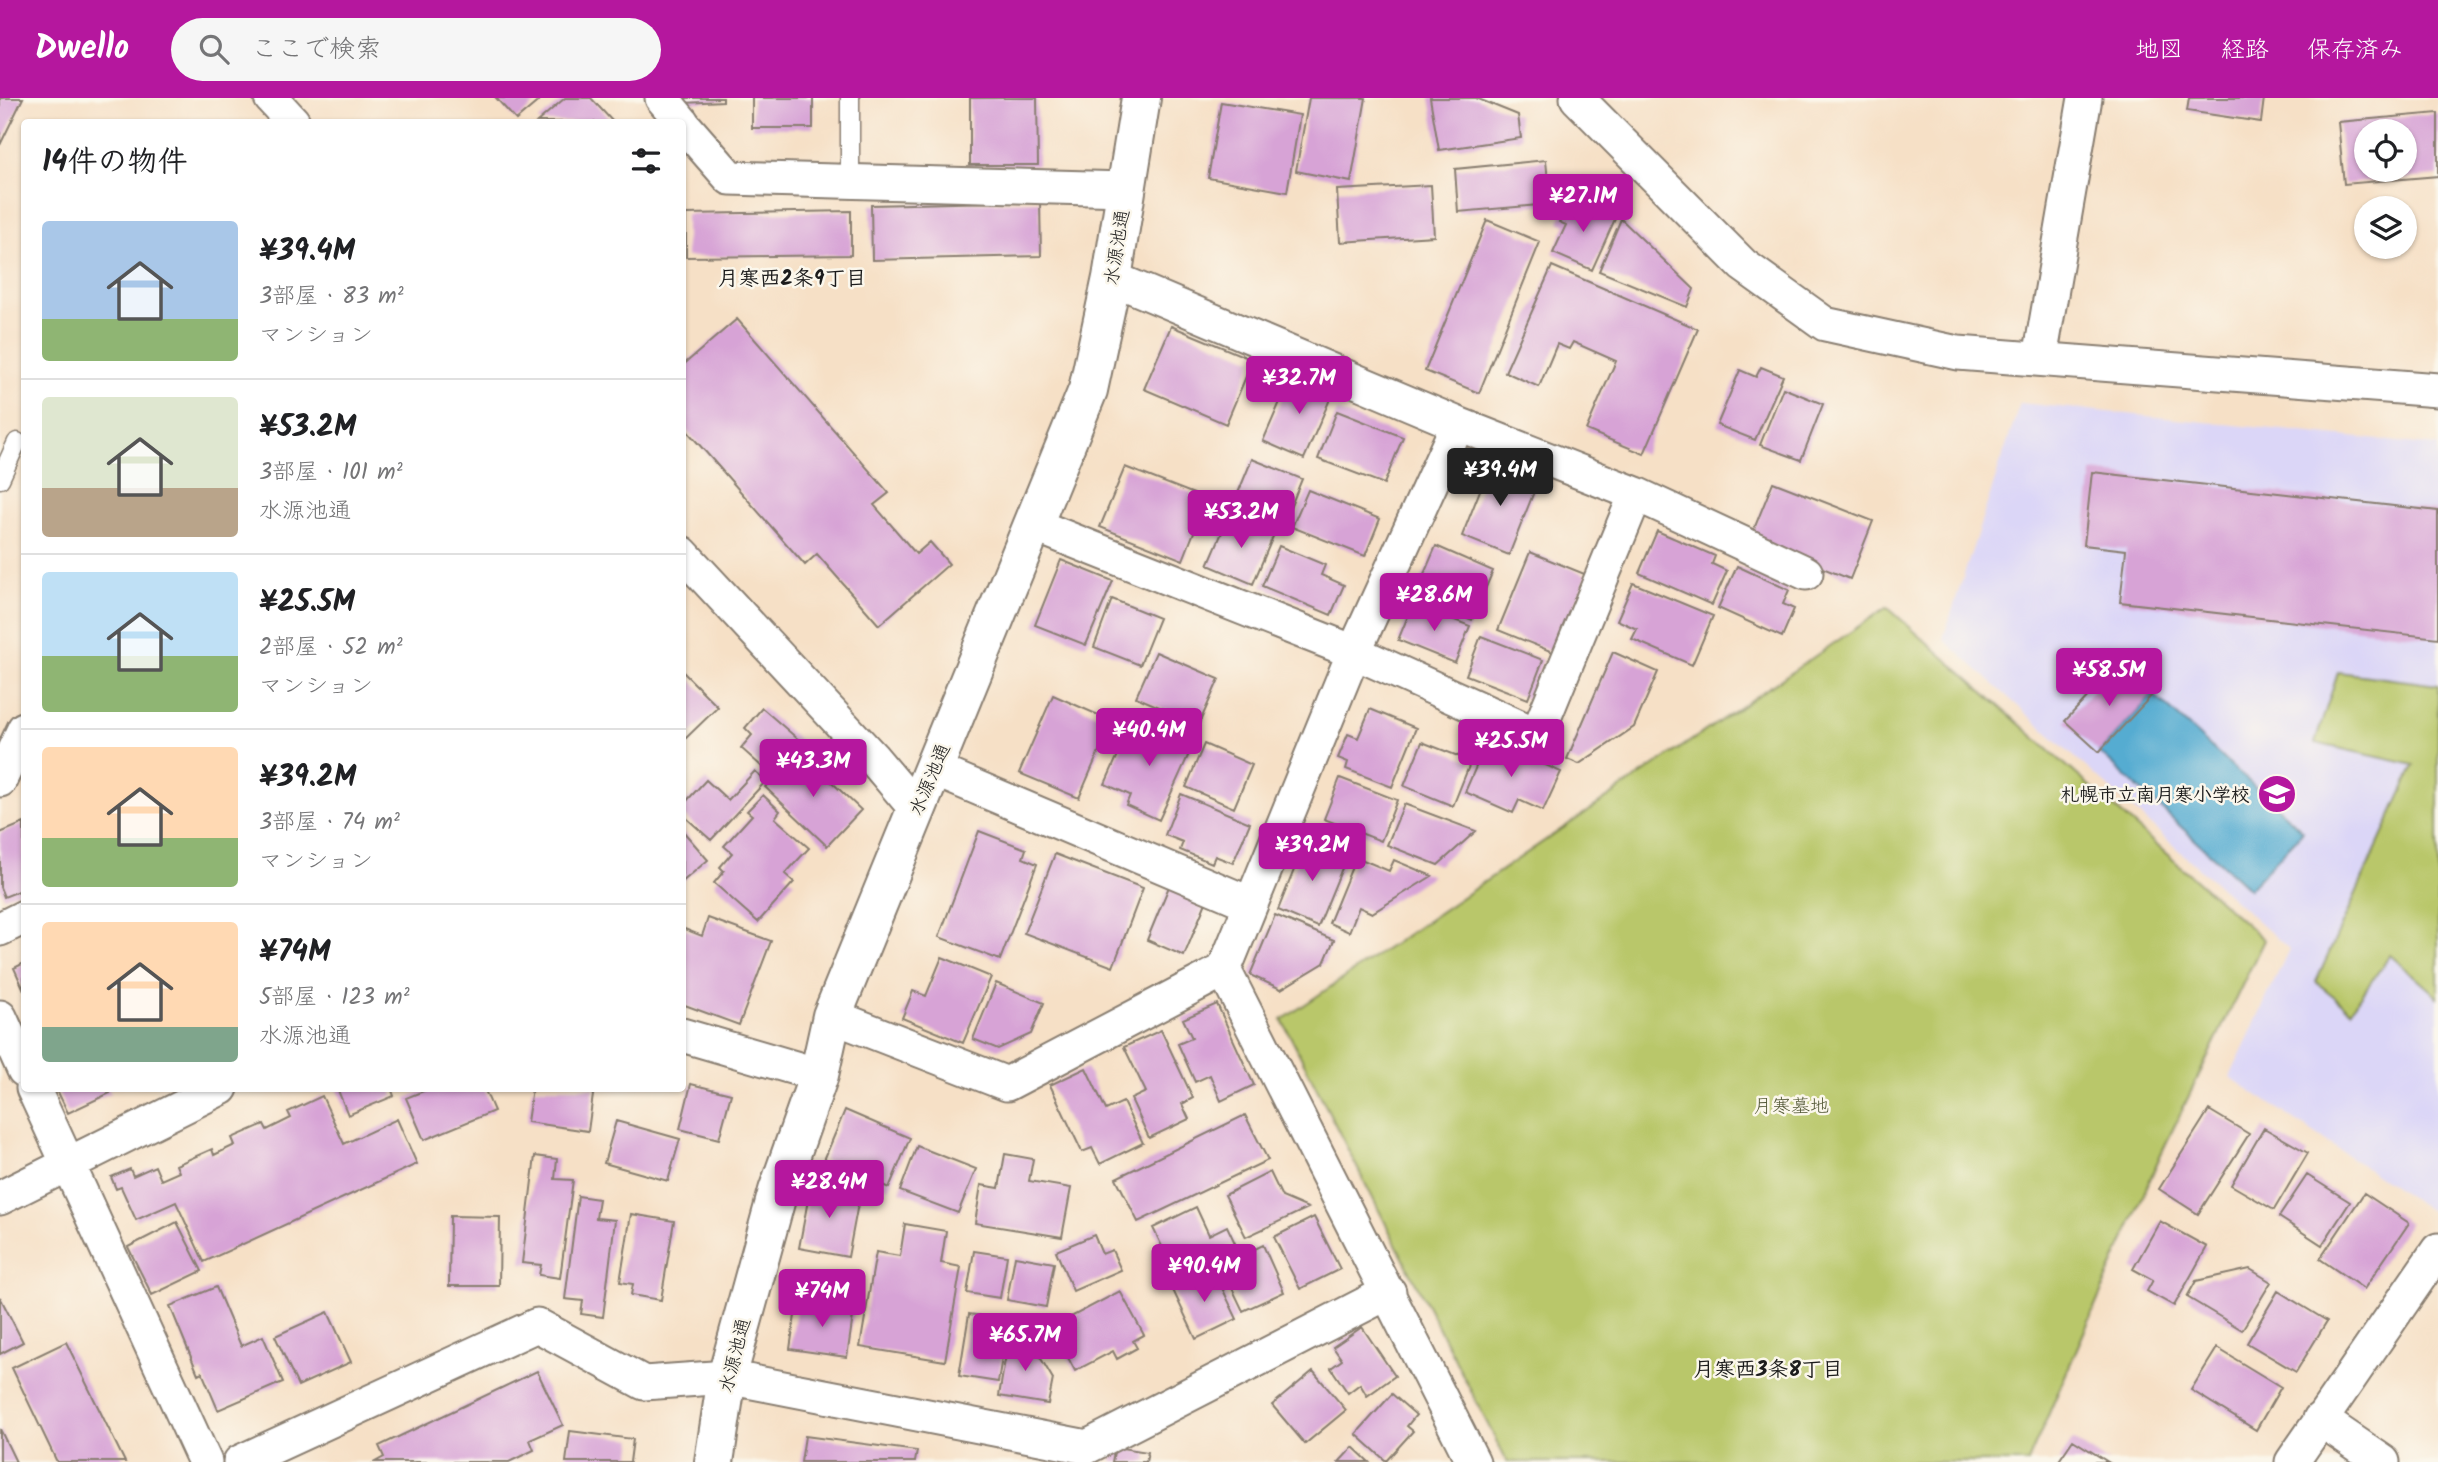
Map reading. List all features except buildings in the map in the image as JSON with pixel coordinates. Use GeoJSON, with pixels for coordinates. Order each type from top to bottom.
{"type":"FeatureCollection","features":[{"type":"Feature","properties":{"kind":"street"},"geometry":{"type":"LineString","coordinates":[[271,98],[290,119]]}},
{"type":"Feature","properties":{"kind":"street"},"geometry":{"type":"LineString","coordinates":[[662,98],[679,119]]}},
{"type":"Feature","properties":{"kind":"street","name":"水源池通"},"geometry":{"type":"LineString","coordinates":[[714,1462],[727,1377],[778,1191],[819,1076],[832,1016],[1088,390],[1112,278],[1141,98]]}},
{"type":"Feature","properties":{"kind":"street"},"geometry":{"type":"LineString","coordinates":[[1577,98],[1743,265],[1825,324],[1958,354],[2040,358],[2097,365],[2438,390]]}},
{"type":"Feature","properties":{"kind":"street"},"geometry":{"type":"LineString","coordinates":[[2040,358],[2085,98]]}},
{"type":"Feature","properties":{"kind":"street"},"geometry":{"type":"LineString","coordinates":[[686,128],[730,178],[1126,189]]}},
{"type":"Feature","properties":{"kind":"street"},"geometry":{"type":"LineString","coordinates":[[1112,278],[1458,424],[1636,494],[1806,573]]}},
{"type":"Feature","properties":{"kind":"street"},"geometry":{"type":"LineString","coordinates":[[832,1016],[1007,1084],[1224,970],[1249,903],[1354,652],[1458,424]]}},
{"type":"Feature","properties":{"kind":"street"},"geometry":{"type":"LineString","coordinates":[[1034,524],[1354,652],[1537,735],[1636,494]]}},
{"type":"Feature","properties":{"kind":"street"},"geometry":{"type":"LineString","coordinates":[[686,557],[872,757],[916,809]]}},
{"type":"Feature","properties":{"kind":"street"},"geometry":{"type":"LineString","coordinates":[[0,780],[21,735]]}},
{"type":"Feature","properties":{"kind":"street"},"geometry":{"type":"LineString","coordinates":[[933,769],[1249,903]]}},
{"type":"Feature","properties":{"kind":"street"},"geometry":{"type":"LineString","coordinates":[[0,929],[21,918]]}},
{"type":"Feature","properties":{"kind":"street"},"geometry":{"type":"LineString","coordinates":[[1224,970],[1473,1462]]}},
{"type":"Feature","properties":{"kind":"street"},"geometry":{"type":"LineString","coordinates":[[0,1017],[21,1063]]}},
{"type":"Feature","properties":{"kind":"street"},"geometry":{"type":"LineString","coordinates":[[686,1036],[819,1076]]}},
{"type":"Feature","properties":{"kind":"street"},"geometry":{"type":"LineString","coordinates":[[35,1092],[205,1462]]}},
{"type":"Feature","properties":{"kind":"street"},"geometry":{"type":"LineString","coordinates":[[0,1198],[213,1092]]}},
{"type":"Feature","properties":{"kind":"street"},"geometry":{"type":"LineString","coordinates":[[2292,1462],[2438,1250]]}},
{"type":"Feature","properties":{"kind":"street"},"geometry":{"type":"LineString","coordinates":[[240,1462],[537,1325],[644,1383],[727,1377],[1086,1455],[1389,1292]]}},
{"type":"Feature","properties":{"kind":"street"},"geometry":{"type":"LineString","coordinates":[[2320,1419],[2383,1462]]}},
{"type":"Feature","properties":{"kind":"lane"},"geometry":{"type":"LineString","coordinates":[[850,98],[850,181]]}},
{"type":"Feature","properties":{"kind":"lane"},"geometry":{"type":"LineString","coordinates":[[0,479],[17,442]]}},
{"type":"Feature","properties":{"kind":"shaded area","name":"札幌市立南月寒小学校"},"geometry":{"type":"Polygon","coordinates":[[[2020,403],[2438,446],[2438,1216],[2230,1077],[2289,949],[1943,639],[2020,403]]]}},
{"type":"Feature","properties":{"kind":"green space","name":"月寒墓地"},"geometry":{"type":"Polygon","coordinates":[[[1887,607],[2264,940],[2161,1154],[2028,1462],[1507,1462],[1282,1020],[1887,607]]]}},
{"type":"Feature","properties":{"kind":"green space"},"geometry":{"type":"Polygon","coordinates":[[[2338,672],[2438,685],[2438,997],[2390,955],[2351,1010],[2316,982],[2414,765],[2315,743],[2338,672]]]}},
{"type":"Feature","properties":{"kind":"water"},"geometry":{"type":"Polygon","coordinates":[[[2153,694],[2303,831],[2249,889],[2099,752],[2153,694]]]}},
{"type":"Feature","properties":{"kind":"place","name":"札幌市立南月寒小学校"},"geometry":{"type":"Point","coordinates":[2277,794]}},
{"type":"Feature","properties":{"kind":"district","name":"月寒西2条9丁目"},"geometry":{"type":"Point","coordinates":[792,278]}},
{"type":"Feature","properties":{"kind":"district","name":"月寒西3条8丁目"},"geometry":{"type":"Point","coordinates":[1768,1369]}}]}
